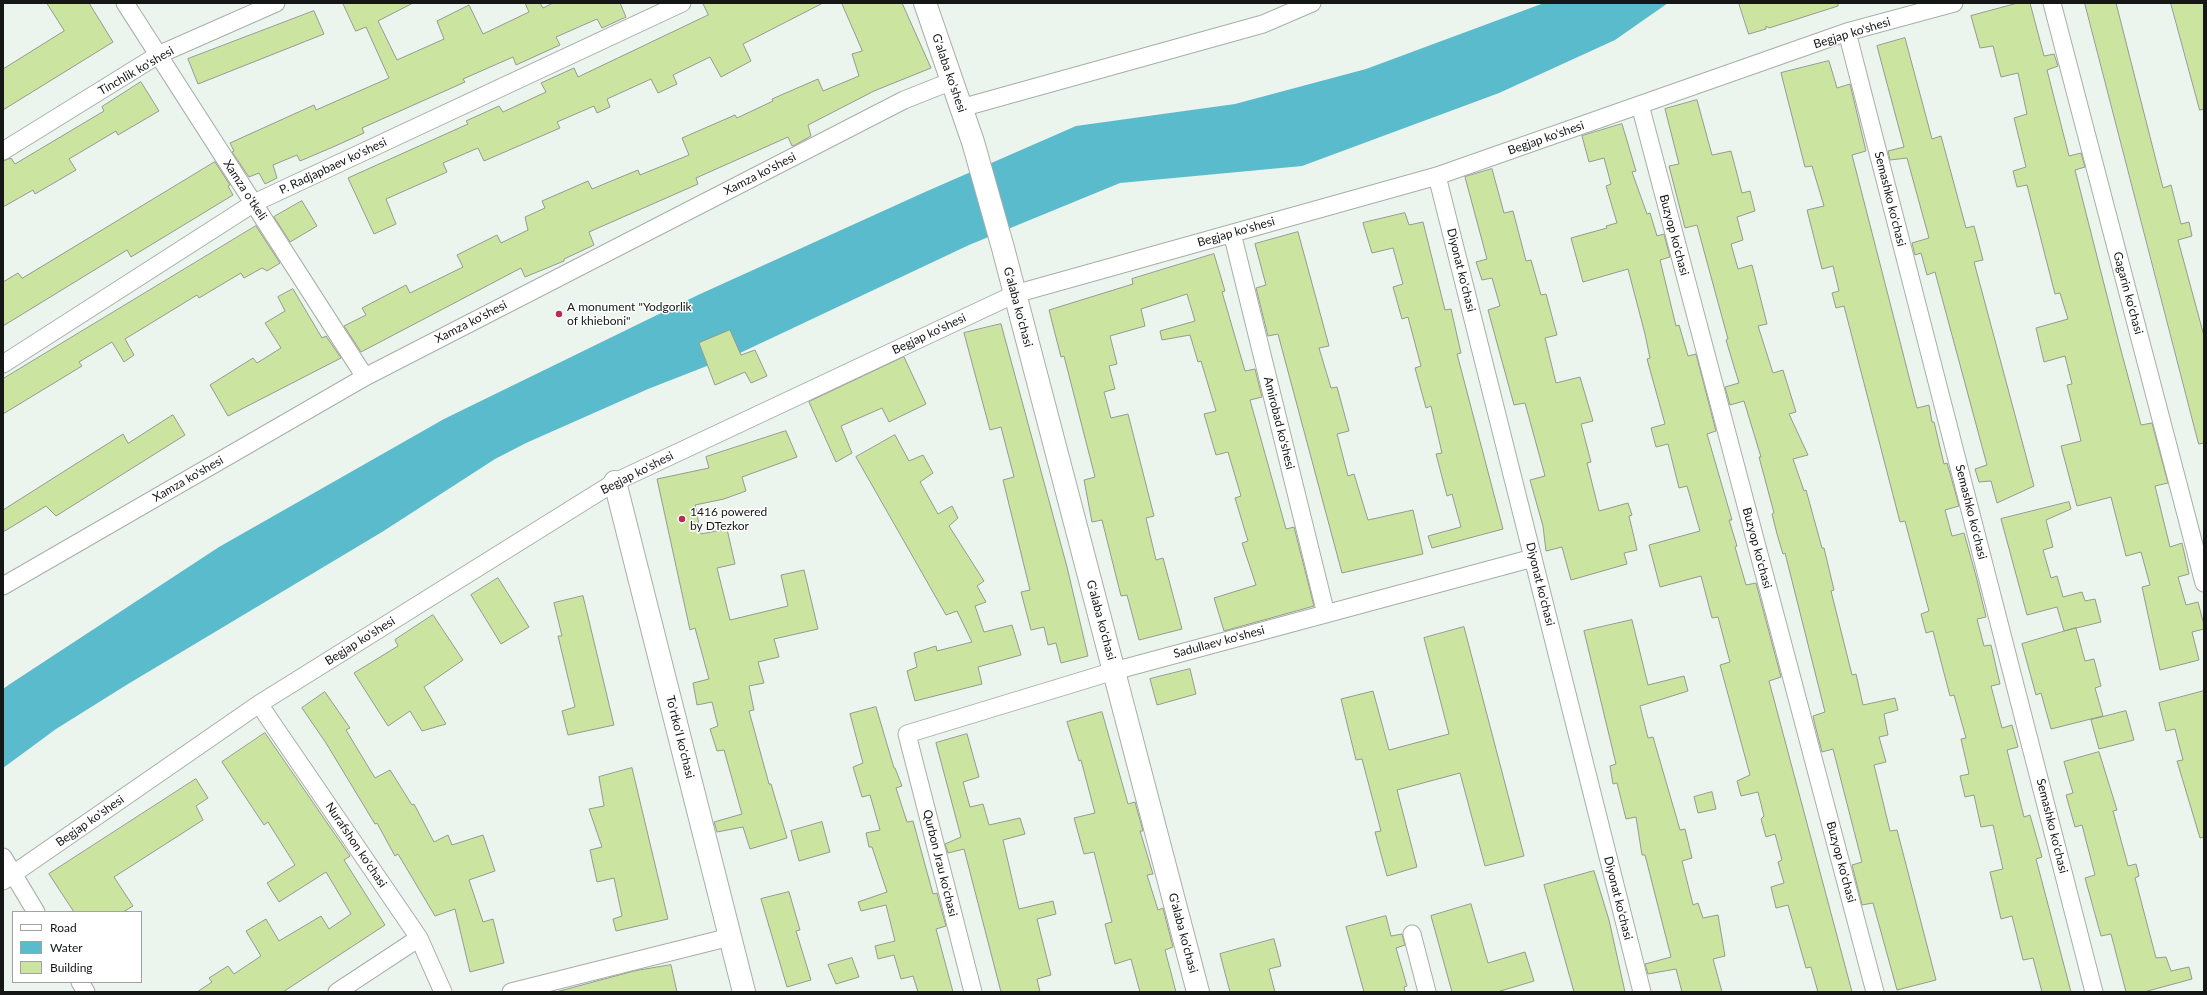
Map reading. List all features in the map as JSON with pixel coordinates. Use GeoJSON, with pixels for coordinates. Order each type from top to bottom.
{"type":"FeatureCollection","features":[{"type":"Feature","properties":{"kind":"street","name":"Xamza o'tkeli"},"geometry":{"type":"LineString","coordinates":[[125,3],[365,377]]}},
{"type":"Feature","properties":{"kind":"street","name":"Tinchlik ko'shesi"},"geometry":{"type":"LineString","coordinates":[[3,152],[158,55],[276,3]]}},
{"type":"Feature","properties":{"kind":"street","name":"P. Radjapbaev ko'shesi"},"geometry":{"type":"LineString","coordinates":[[3,364],[254,203],[682,3]]}},
{"type":"Feature","properties":{"kind":"street","name":"G'alaba ko'shesi"},"geometry":{"type":"LineString","coordinates":[[925,3],[973,142],[1003,248]]}},
{"type":"Feature","properties":{"kind":"street"},"geometry":{"type":"LineString","coordinates":[[961,108],[1263,24],[1312,3]]}},
{"type":"Feature","properties":{"kind":"street","name":"Begjap ko'shesi"},"geometry":{"type":"LineString","coordinates":[[8,877],[259,704],[615,482],[1015,294],[1437,176],[1847,32],[1954,3]]}},
{"type":"Feature","properties":{"kind":"street","name":"Gagarin ko'chasi"},"geometry":{"type":"LineString","coordinates":[[2052,3],[2204,584]]}},
{"type":"Feature","properties":{"kind":"street","name":"Semashko ko'chasi"},"geometry":{"type":"LineString","coordinates":[[1847,32],[2094,992]]}},
{"type":"Feature","properties":{"kind":"street","name":"Xamza ko'shesi"},"geometry":{"type":"LineString","coordinates":[[3,586],[365,377],[904,100],[952,81]]}},
{"type":"Feature","properties":{"kind":"street","name":"Buzyop ko'chasi"},"geometry":{"type":"LineString","coordinates":[[1640,105],[1875,992]]}},
{"type":"Feature","properties":{"kind":"street","name":"Diyonat ko'chasi"},"geometry":{"type":"LineString","coordinates":[[1437,176],[1642,992]]}},
{"type":"Feature","properties":{"kind":"street","name":"Amirobad ko'shesi"},"geometry":{"type":"LineString","coordinates":[[1232,233],[1326,614]]}},
{"type":"Feature","properties":{"kind":"street","name":"G'alaba ko'chasi"},"geometry":{"type":"LineString","coordinates":[[1003,248],[1198,992]]}},
{"type":"Feature","properties":{"kind":"street","name":"To'rtko'l ko'chasi"},"geometry":{"type":"LineString","coordinates":[[615,482],[744,992]]}},
{"type":"Feature","properties":{"kind":"street","name":"Sadullaev ko'shesi"},"geometry":{"type":"LineString","coordinates":[[907,734],[1114,670],[1533,558]]}},
{"type":"Feature","properties":{"kind":"street","name":"Nurafshon ko'chasi"},"geometry":{"type":"LineString","coordinates":[[259,704],[419,938],[443,992]]}},
{"type":"Feature","properties":{"kind":"street","name":"Qurbon Jrau ko'chasi"},"geometry":{"type":"LineString","coordinates":[[907,734],[973,992]]}},
{"type":"Feature","properties":{"kind":"street"},"geometry":{"type":"LineString","coordinates":[[3,857],[8,877],[35,911]]}},
{"type":"Feature","properties":{"kind":"street"},"geometry":{"type":"LineString","coordinates":[[1412,934],[1427,992]]}},
{"type":"Feature","properties":{"kind":"street"},"geometry":{"type":"LineString","coordinates":[[511,992],[730,937]]}},
{"type":"Feature","properties":{"kind":"street"},"geometry":{"type":"LineString","coordinates":[[337,992],[419,938]]}},
{"type":"Feature","properties":{"kind":"street"},"geometry":{"type":"LineString","coordinates":[[81,983],[86,992]]}},
{"type":"Feature","properties":{"kind":"water"},"geometry":{"type":"Polygon","coordinates":[[[1544,3],[1668,3],[1615,40],[1499,93],[1302,166],[1120,183],[969,245],[740,353],[648,389],[526,443],[495,459],[382,532],[128,684],[56,729],[3,768],[3,689],[219,547],[444,419],[698,295],[925,192],[1076,126],[1235,104],[1366,69],[1544,3]]]}},
{"type":"Feature","properties":{"kind":"building"},"geometry":{"type":"Polygon","coordinates":[[[47,3],[89,3],[113,42],[3,110],[3,69],[64,31],[47,3]]]}},
{"type":"Feature","properties":{"kind":"building"},"geometry":{"type":"Polygon","coordinates":[[[343,3],[413,3],[378,21],[397,60],[444,39],[437,21],[469,5],[483,34],[529,12],[525,3],[540,3],[543,8],[553,3],[620,3],[626,17],[602,28],[597,19],[556,37],[560,45],[516,65],[513,57],[463,79],[465,82],[362,128],[364,133],[333,147],[300,161],[297,155],[273,165],[277,178],[265,184],[259,173],[249,177],[232,152],[234,151],[230,143],[314,105],[316,110],[389,78],[366,27],[356,31],[343,3]]]}},
{"type":"Feature","properties":{"kind":"building"},"geometry":{"type":"Polygon","coordinates":[[[703,3],[823,3],[743,44],[751,61],[721,77],[710,57],[673,75],[677,84],[658,93],[651,79],[607,99],[610,107],[597,113],[594,106],[557,122],[560,128],[484,161],[478,148],[443,163],[447,172],[386,199],[396,224],[374,234],[348,178],[468,124],[466,121],[499,106],[503,112],[546,92],[541,83],[574,68],[578,77],[708,15],[703,3]]]}},
{"type":"Feature","properties":{"kind":"building"},"geometry":{"type":"Polygon","coordinates":[[[842,3],[902,3],[931,68],[874,91],[808,125],[811,136],[795,145],[792,146],[788,137],[696,178],[698,184],[589,232],[594,245],[564,259],[564,261],[525,277],[521,268],[361,352],[344,326],[366,315],[362,308],[406,285],[410,293],[463,267],[457,255],[497,235],[501,243],[528,230],[525,217],[545,208],[542,201],[588,181],[592,189],[638,170],[640,175],[689,155],[682,138],[735,115],[737,118],[773,101],[772,99],[818,79],[823,91],[859,76],[852,54],[862,51],[842,3]]]}},
{"type":"Feature","properties":{"kind":"building"},"geometry":{"type":"Polygon","coordinates":[[[1739,3],[1838,3],[1838,6],[1769,28],[1766,26],[1766,29],[1749,34],[1739,3]]]}},
{"type":"Feature","properties":{"kind":"building"},"geometry":{"type":"Polygon","coordinates":[[[2018,3],[2030,3],[2044,56],[2054,54],[2058,66],[2047,70],[2069,156],[2081,153],[2085,167],[2075,170],[2119,343],[2141,425],[2152,423],[2168,483],[2155,486],[2170,547],[2182,543],[2189,574],[2178,577],[2186,605],[2198,602],[2204,625],[2204,629],[2192,632],[2199,660],[2160,670],[2142,587],[2150,585],[2141,552],[2126,556],[2111,497],[2077,506],[2061,446],[2081,441],[2067,385],[2072,384],[2065,356],[2044,362],[2036,328],[2068,319],[2060,293],[2055,294],[2027,185],[2017,187],[2013,171],[2026,167],[2014,118],[2027,114],[2018,73],[2001,77],[1993,46],[1980,48],[1971,16],[2018,3]]]}},
{"type":"Feature","properties":{"kind":"building"},"geometry":{"type":"Polygon","coordinates":[[[2085,3],[2116,3],[2163,188],[2171,185],[2181,224],[2189,222],[2192,236],[2178,240],[2204,336],[2204,443],[2199,444],[2085,3]]]}},
{"type":"Feature","properties":{"kind":"building"},"geometry":{"type":"Polygon","coordinates":[[[2171,3],[2204,3],[2204,109],[2200,110],[2171,3]]]}},
{"type":"Feature","properties":{"kind":"building"},"geometry":{"type":"Polygon","coordinates":[[[314,11],[324,34],[198,84],[188,59],[314,11]]]}},
{"type":"Feature","properties":{"kind":"building"},"geometry":{"type":"Polygon","coordinates":[[[1905,38],[1932,139],[1941,136],[1966,228],[1974,226],[1983,260],[1974,262],[2034,486],[1997,503],[1991,481],[1979,482],[1975,469],[1987,465],[1935,272],[1927,275],[1921,253],[1915,255],[1912,243],[1929,238],[1907,158],[1890,160],[1888,151],[1904,147],[1877,46],[1905,38]]]}},
{"type":"Feature","properties":{"kind":"building"},"geometry":{"type":"Polygon","coordinates":[[[1829,61],[1837,88],[1850,84],[1866,151],[1852,155],[1917,408],[1929,405],[1932,422],[1934,422],[1944,464],[1947,463],[1959,506],[1945,510],[1952,536],[1964,533],[1976,576],[1986,617],[1977,619],[1984,646],[1991,645],[2000,684],[1991,686],[2002,728],[2012,725],[2018,747],[2007,750],[2024,817],[2030,815],[2042,857],[2036,859],[2071,992],[2042,992],[2033,958],[2023,960],[2012,916],[2001,919],[1990,872],[2003,869],[1993,825],[1981,827],[1974,795],[1965,797],[1960,776],[1969,774],[1961,739],[1966,738],[1954,695],[1950,696],[1933,631],[1926,633],[1921,614],[1929,611],[1905,521],[1900,522],[1844,306],[1836,308],[1832,293],[1839,291],[1833,266],[1822,269],[1807,210],[1824,206],[1812,166],[1805,167],[1781,73],[1829,61]]]}},
{"type":"Feature","properties":{"kind":"building"},"geometry":{"type":"Polygon","coordinates":[[[141,82],[159,111],[118,135],[116,131],[69,159],[76,170],[35,194],[33,190],[3,207],[3,161],[11,158],[15,164],[104,111],[102,107],[141,82]]]}},
{"type":"Feature","properties":{"kind":"building"},"geometry":{"type":"Polygon","coordinates":[[[1697,100],[1712,155],[1731,151],[1742,193],[1750,191],[1755,211],[1737,217],[1743,240],[1731,244],[1738,269],[1752,265],[1767,324],[1758,326],[1773,373],[1783,370],[1796,412],[1789,414],[1808,455],[1793,459],[1804,491],[1806,490],[1822,548],[1824,548],[1834,590],[1831,591],[1852,675],[1856,674],[1863,705],[1895,698],[1898,710],[1884,714],[1888,735],[1879,737],[1886,762],[1874,765],[1890,831],[1897,830],[1936,980],[1897,990],[1873,903],[1862,905],[1852,865],[1862,862],[1833,749],[1822,752],[1815,725],[1813,716],[1825,712],[1785,553],[1783,554],[1777,534],[1772,514],[1774,513],[1759,457],[1761,457],[1744,401],[1730,405],[1725,387],[1739,383],[1726,340],[1728,339],[1697,225],[1685,228],[1669,166],[1679,164],[1665,109],[1697,100]]]}},
{"type":"Feature","properties":{"kind":"building"},"geometry":{"type":"Polygon","coordinates":[[[1622,124],[1636,171],[1632,172],[1647,214],[1650,213],[1657,236],[1664,234],[1670,257],[1660,260],[1676,326],[1679,325],[1688,356],[1696,354],[1716,431],[1707,434],[1732,520],[1729,520],[1746,585],[1756,583],[1781,677],[1769,681],[1852,992],[1818,992],[1811,967],[1806,968],[1788,905],[1776,908],[1771,887],[1784,883],[1778,862],[1782,860],[1775,834],[1766,837],[1761,819],[1764,816],[1758,792],[1741,796],[1737,781],[1750,775],[1720,665],[1730,662],[1718,617],[1712,618],[1701,576],[1660,587],[1649,545],[1700,531],[1687,486],[1679,488],[1668,444],[1656,447],[1651,428],[1665,424],[1647,359],[1650,358],[1645,334],[1628,269],[1583,282],[1571,238],[1607,228],[1606,226],[1617,223],[1606,186],[1611,184],[1604,158],[1589,162],[1582,136],[1622,124]]]}},
{"type":"Feature","properties":{"kind":"building"},"geometry":{"type":"Polygon","coordinates":[[[215,162],[230,185],[228,186],[233,195],[131,257],[127,250],[3,326],[3,282],[18,273],[22,278],[215,162]]]}},
{"type":"Feature","properties":{"kind":"building"},"geometry":{"type":"Polygon","coordinates":[[[1492,169],[1504,213],[1513,211],[1526,261],[1531,260],[1541,295],[1546,294],[1557,335],[1545,338],[1556,383],[1580,377],[1593,421],[1581,424],[1591,462],[1587,463],[1599,511],[1628,503],[1632,515],[1629,516],[1637,550],[1624,553],[1627,564],[1571,580],[1562,547],[1546,551],[1543,526],[1530,480],[1545,476],[1525,403],[1514,405],[1488,310],[1500,306],[1492,278],[1482,280],[1476,262],[1487,259],[1465,177],[1492,169]]]}},
{"type":"Feature","properties":{"kind":"building"},"geometry":{"type":"Polygon","coordinates":[[[302,201],[317,226],[290,242],[274,217],[302,201]]]}},
{"type":"Feature","properties":{"kind":"building"},"geometry":{"type":"Polygon","coordinates":[[[1405,213],[1409,225],[1423,222],[1445,310],[1451,309],[1461,353],[1457,354],[1503,529],[1432,548],[1428,536],[1461,527],[1452,494],[1447,496],[1436,454],[1442,453],[1431,406],[1426,408],[1415,368],[1421,366],[1408,317],[1402,319],[1393,287],[1403,284],[1393,248],[1372,253],[1363,223],[1405,213]]]}},
{"type":"Feature","properties":{"kind":"building"},"geometry":{"type":"Polygon","coordinates":[[[256,226],[280,263],[267,271],[262,268],[244,278],[241,273],[199,298],[197,295],[125,339],[134,355],[124,362],[112,342],[79,362],[82,366],[3,414],[3,379],[256,226]]]}},
{"type":"Feature","properties":{"kind":"building"},"geometry":{"type":"Polygon","coordinates":[[[1298,232],[1329,346],[1319,348],[1331,388],[1337,387],[1349,431],[1337,434],[1348,476],[1354,474],[1368,520],[1413,510],[1423,554],[1342,573],[1278,334],[1268,336],[1256,288],[1266,285],[1255,244],[1298,232]]]}},
{"type":"Feature","properties":{"kind":"building"},"geometry":{"type":"Polygon","coordinates":[[[1214,254],[1225,291],[1222,292],[1245,371],[1255,369],[1262,397],[1250,400],[1286,529],[1294,527],[1314,606],[1224,631],[1214,598],[1256,585],[1242,543],[1248,541],[1235,498],[1241,496],[1228,452],[1216,455],[1204,414],[1216,411],[1201,361],[1198,362],[1190,335],[1162,340],[1160,331],[1195,321],[1187,294],[1141,309],[1145,326],[1110,336],[1117,364],[1109,366],[1115,389],[1104,392],[1111,418],[1128,414],[1154,516],[1146,518],[1156,560],[1163,558],[1182,629],[1139,640],[1127,595],[1121,596],[1102,520],[1092,522],[1084,480],[1095,477],[1064,356],[1061,357],[1049,310],[1133,284],[1132,279],[1214,254]]]}},
{"type":"Feature","properties":{"kind":"building"},"geometry":{"type":"Polygon","coordinates":[[[293,289],[322,338],[326,336],[341,358],[228,416],[210,385],[253,358],[257,363],[281,348],[265,323],[285,311],[278,297],[293,289]]]}},
{"type":"Feature","properties":{"kind":"building"},"geometry":{"type":"Polygon","coordinates":[[[1001,324],[1067,567],[1088,656],[1061,663],[1056,643],[1048,645],[1044,627],[1031,630],[1021,592],[1030,590],[1003,480],[1014,477],[1001,427],[990,430],[964,333],[1001,324]]]}},
{"type":"Feature","properties":{"kind":"building"},"geometry":{"type":"Polygon","coordinates":[[[730,330],[741,355],[755,350],[767,376],[751,383],[745,372],[715,385],[699,343],[730,330]]]}},
{"type":"Feature","properties":{"kind":"building"},"geometry":{"type":"Polygon","coordinates":[[[904,357],[926,404],[889,422],[882,408],[841,426],[852,453],[836,462],[809,402],[904,357]]]}},
{"type":"Feature","properties":{"kind":"building"},"geometry":{"type":"Polygon","coordinates":[[[173,415],[185,435],[56,516],[46,506],[3,532],[3,510],[123,434],[128,443],[173,415]]]}},
{"type":"Feature","properties":{"kind":"building"},"geometry":{"type":"Polygon","coordinates":[[[786,431],[797,457],[742,477],[746,491],[724,499],[695,505],[701,534],[727,529],[735,564],[717,568],[730,620],[788,606],[781,575],[804,570],[818,629],[774,639],[779,657],[758,662],[764,683],[749,686],[754,710],[749,711],[769,784],[771,784],[787,838],[750,849],[743,827],[717,832],[714,822],[742,814],[724,750],[717,751],[710,729],[718,726],[712,702],[697,705],[693,683],[709,679],[695,628],[690,630],[657,479],[709,468],[706,457],[786,431]]]}},
{"type":"Feature","properties":{"kind":"building"},"geometry":{"type":"Polygon","coordinates":[[[895,435],[909,461],[923,455],[933,473],[920,482],[938,514],[952,506],[958,518],[949,526],[984,581],[977,586],[986,602],[975,606],[984,632],[1012,625],[1021,655],[978,667],[982,684],[915,701],[907,671],[917,667],[914,653],[936,646],[937,651],[972,642],[957,611],[946,615],[856,457],[895,435]]]}},
{"type":"Feature","properties":{"kind":"building"},"geometry":{"type":"Polygon","coordinates":[[[2069,502],[2071,509],[2046,520],[2053,547],[2043,550],[2051,578],[2057,576],[2063,597],[2082,592],[2085,601],[2095,599],[2101,622],[2064,631],[2057,607],[2027,615],[2001,519],[2069,502]]]}},
{"type":"Feature","properties":{"kind":"building"},"geometry":{"type":"Polygon","coordinates":[[[498,578],[529,627],[501,644],[471,595],[498,578]]]}},
{"type":"Feature","properties":{"kind":"building"},"geometry":{"type":"Polygon","coordinates":[[[583,596],[614,725],[568,735],[562,711],[575,707],[558,636],[562,636],[554,603],[583,596]]]}},
{"type":"Feature","properties":{"kind":"building"},"geometry":{"type":"Polygon","coordinates":[[[433,615],[463,660],[424,687],[446,724],[422,731],[410,711],[388,726],[354,673],[398,646],[395,640],[433,615]]]}},
{"type":"Feature","properties":{"kind":"building"},"geometry":{"type":"Polygon","coordinates":[[[1632,620],[1648,685],[1684,676],[1688,691],[1640,706],[1648,738],[1653,737],[1680,830],[1685,829],[1692,858],[1682,861],[1693,905],[1698,903],[1703,918],[1718,915],[1725,956],[1713,959],[1722,992],[1682,992],[1676,969],[1648,974],[1645,964],[1671,957],[1645,855],[1642,855],[1636,817],[1626,819],[1617,783],[1613,784],[1610,766],[1616,764],[1584,631],[1632,620]]]}},
{"type":"Feature","properties":{"kind":"building"},"geometry":{"type":"Polygon","coordinates":[[[1464,627],[1524,856],[1485,866],[1460,773],[1397,790],[1417,867],[1387,876],[1375,832],[1381,831],[1362,759],[1356,760],[1341,699],[1373,691],[1389,750],[1449,734],[1424,638],[1464,627]]]}},
{"type":"Feature","properties":{"kind":"building"},"geometry":{"type":"Polygon","coordinates":[[[2076,628],[2085,661],[2094,659],[2101,686],[2095,688],[2103,716],[2051,729],[2041,693],[2036,695],[2022,644],[2076,628]]]}},
{"type":"Feature","properties":{"kind":"building"},"geometry":{"type":"Polygon","coordinates":[[[1190,669],[1196,694],[1157,705],[1150,679],[1190,669]]]}},
{"type":"Feature","properties":{"kind":"building"},"geometry":{"type":"Polygon","coordinates":[[[2204,691],[2204,837],[2200,838],[2177,761],[2183,760],[2175,729],[2166,731],[2159,703],[2204,691]]]}},
{"type":"Feature","properties":{"kind":"building"},"geometry":{"type":"Polygon","coordinates":[[[325,692],[350,728],[346,730],[375,778],[390,770],[412,805],[414,804],[434,842],[448,835],[452,845],[483,835],[495,871],[469,880],[483,922],[493,919],[504,963],[470,972],[455,909],[435,916],[398,854],[395,856],[377,823],[375,824],[326,743],[302,708],[325,692]]]}},
{"type":"Feature","properties":{"kind":"building"},"geometry":{"type":"Polygon","coordinates":[[[876,707],[894,768],[902,786],[896,788],[907,822],[913,821],[933,894],[937,893],[946,926],[936,929],[953,992],[918,992],[913,976],[901,979],[894,955],[878,959],[875,946],[895,941],[886,905],[861,911],[858,902],[887,892],[872,847],[869,847],[866,833],[880,830],[870,795],[862,797],[853,767],[863,763],[850,714],[876,707]]]}},
{"type":"Feature","properties":{"kind":"building"},"geometry":{"type":"Polygon","coordinates":[[[2126,711],[2134,740],[2099,749],[2091,720],[2126,711]]]}},
{"type":"Feature","properties":{"kind":"building"},"geometry":{"type":"Polygon","coordinates":[[[1102,712],[1128,804],[1135,802],[1143,831],[1140,831],[1153,874],[1147,875],[1158,910],[1163,908],[1173,947],[1165,950],[1176,992],[1140,992],[1131,959],[1115,964],[1105,924],[1112,922],[1094,852],[1084,854],[1074,818],[1095,813],[1081,760],[1079,761],[1067,722],[1102,712]]]}},
{"type":"Feature","properties":{"kind":"building"},"geometry":{"type":"Polygon","coordinates":[[[265,733],[350,856],[344,860],[385,925],[283,992],[197,992],[212,982],[209,978],[228,966],[234,974],[261,956],[246,931],[266,919],[279,941],[321,916],[329,929],[351,914],[326,872],[279,902],[267,883],[295,865],[268,822],[264,825],[222,762],[265,733]]]}},
{"type":"Feature","properties":{"kind":"building"},"geometry":{"type":"Polygon","coordinates":[[[967,734],[979,777],[963,782],[970,807],[983,804],[989,825],[1020,818],[1025,834],[1003,840],[1019,909],[1053,901],[1056,914],[1037,919],[1051,975],[1037,979],[1040,992],[1001,992],[964,849],[948,853],[945,844],[961,837],[936,743],[967,734]]]}},
{"type":"Feature","properties":{"kind":"building"},"geometry":{"type":"Polygon","coordinates":[[[2099,752],[2117,810],[2113,811],[2128,866],[2136,864],[2139,876],[2135,878],[2156,958],[2166,957],[2171,971],[2189,967],[2192,979],[2144,992],[2126,992],[2111,934],[2101,936],[2085,878],[2095,875],[2082,825],[2075,827],[2066,795],[2073,793],[2064,762],[2099,752]]]}},
{"type":"Feature","properties":{"kind":"building"},"geometry":{"type":"Polygon","coordinates":[[[632,768],[668,919],[616,931],[613,919],[622,916],[614,878],[597,882],[590,850],[602,847],[589,809],[604,806],[599,777],[632,768]]]}},
{"type":"Feature","properties":{"kind":"building"},"geometry":{"type":"Polygon","coordinates":[[[196,779],[208,798],[196,806],[203,820],[114,877],[133,906],[125,911],[73,911],[49,874],[196,779]]]}},
{"type":"Feature","properties":{"kind":"building"},"geometry":{"type":"Polygon","coordinates":[[[1712,792],[1716,809],[1698,813],[1694,797],[1712,792]]]}},
{"type":"Feature","properties":{"kind":"building"},"geometry":{"type":"Polygon","coordinates":[[[822,822],[830,852],[799,861],[791,831],[822,822]]]}},
{"type":"Feature","properties":{"kind":"building"},"geometry":{"type":"Polygon","coordinates":[[[1594,871],[1609,920],[1625,992],[1574,992],[1544,885],[1594,871]]]}},
{"type":"Feature","properties":{"kind":"building"},"geometry":{"type":"Polygon","coordinates":[[[789,892],[800,930],[796,931],[811,980],[787,987],[761,899],[789,892]]]}},
{"type":"Feature","properties":{"kind":"building"},"geometry":{"type":"Polygon","coordinates":[[[1471,904],[1488,963],[1525,952],[1534,981],[1497,992],[1452,992],[1431,916],[1471,904]]]}},
{"type":"Feature","properties":{"kind":"building"},"geometry":{"type":"Polygon","coordinates":[[[1386,916],[1391,936],[1402,934],[1405,945],[1396,948],[1407,986],[1404,987],[1405,992],[1364,992],[1346,927],[1386,916]]]}},
{"type":"Feature","properties":{"kind":"building"},"geometry":{"type":"Polygon","coordinates":[[[1274,939],[1281,966],[1269,969],[1275,992],[1230,992],[1220,954],[1274,939]]]}},
{"type":"Feature","properties":{"kind":"building"},"geometry":{"type":"Polygon","coordinates":[[[852,958],[859,977],[836,984],[828,965],[852,958]]]}},
{"type":"Feature","properties":{"kind":"building"},"geometry":{"type":"Polygon","coordinates":[[[671,965],[677,992],[556,992],[634,971],[671,965]]]}},
{"type":"Feature","properties":{"kind":"place","name":"A monument \"Yodgorlik of khieboni\""},"geometry":{"type":"Point","coordinates":[559,314]}},
{"type":"Feature","properties":{"kind":"place","name":"1416 powered by DTezkor"},"geometry":{"type":"Point","coordinates":[682,519]}}]}
